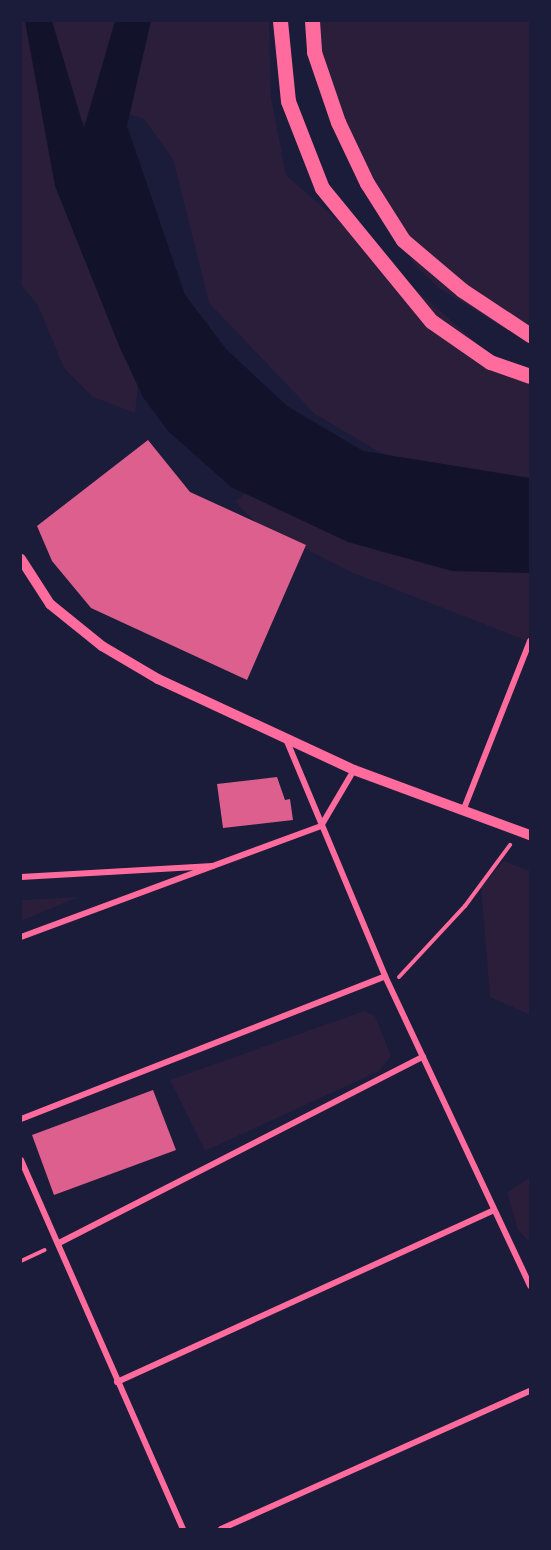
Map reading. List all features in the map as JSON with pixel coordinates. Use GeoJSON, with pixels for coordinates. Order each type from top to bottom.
{"type":"FeatureCollection","features":[{"type":"Feature","properties":{"kind":"main road"},"geometry":{"type":"LineString","coordinates":[[280,21],[288,101],[322,188],[431,321],[490,362],[530,376]]}},
{"type":"Feature","properties":{"kind":"main road"},"geometry":{"type":"LineString","coordinates":[[312,21],[314,52],[339,122],[367,183],[403,240],[462,290],[530,334]]}},
{"type":"Feature","properties":{"kind":"street"},"geometry":{"type":"LineString","coordinates":[[21,559],[50,604],[102,646],[286,739],[354,770],[462,814],[530,835]]}},
{"type":"Feature","properties":{"kind":"street"},"geometry":{"type":"LineString","coordinates":[[462,814],[530,641]]}},
{"type":"Feature","properties":{"kind":"street"},"geometry":{"type":"LineString","coordinates":[[286,739],[390,986],[530,1286]]}},
{"type":"Feature","properties":{"kind":"street"},"geometry":{"type":"LineString","coordinates":[[21,936],[219,866],[321,825],[354,770]]}},
{"type":"Feature","properties":{"kind":"street"},"geometry":{"type":"LineString","coordinates":[[21,877],[219,866]]}},
{"type":"Feature","properties":{"kind":"street"},"geometry":{"type":"LineString","coordinates":[[21,1119],[386,976]]}},
{"type":"Feature","properties":{"kind":"street"},"geometry":{"type":"LineString","coordinates":[[59,1243],[423,1057]]}},
{"type":"Feature","properties":{"kind":"street"},"geometry":{"type":"LineString","coordinates":[[21,1160],[183,1529]]}},
{"type":"Feature","properties":{"kind":"street"},"geometry":{"type":"LineString","coordinates":[[117,1382],[494,1210]]}},
{"type":"Feature","properties":{"kind":"street"},"geometry":{"type":"LineString","coordinates":[[221,1529],[530,1390]]}},
{"type":"Feature","properties":{"kind":"path"},"geometry":{"type":"LineString","coordinates":[[390,986],[465,906],[519,831]]}},
{"type":"Feature","properties":{"kind":"path"},"geometry":{"type":"LineString","coordinates":[[21,1261],[59,1243]]}},
{"type":"Feature","properties":{"kind":"shaded area"},"geometry":{"type":"Polygon","coordinates":[[[21,21],[269,21],[271,97],[286,175],[500,364],[530,383],[530,502],[379,452],[315,414],[209,303],[173,159],[144,119],[109,107],[79,125],[139,375],[135,413],[93,397],[64,368],[38,305],[21,285],[21,21]]]}},
{"type":"Feature","properties":{"kind":"shaded area"},"geometry":{"type":"Polygon","coordinates":[[[25,21],[52,21],[84,128],[115,21],[151,21],[127,126],[185,295],[227,350],[287,406],[363,451],[530,478],[530,573],[452,571],[348,542],[231,487],[167,430],[143,397],[120,348],[55,186],[25,21]]]}},
{"type":"Feature","properties":{"kind":"shaded area"},"geometry":{"type":"Polygon","coordinates":[[[318,21],[530,21],[530,344],[440,289],[415,265],[342,142],[323,72],[318,21]]]}},
{"type":"Feature","properties":{"kind":"shaded area"},"geometry":{"type":"Polygon","coordinates":[[[270,471],[530,548],[530,642],[351,572],[260,526],[235,502],[270,471]]]}},
{"type":"Feature","properties":{"kind":"shaded area"},"geometry":{"type":"Polygon","coordinates":[[[504,861],[530,871],[530,1015],[490,997],[481,887],[504,861]]]}},
{"type":"Feature","properties":{"kind":"shaded area"},"geometry":{"type":"Polygon","coordinates":[[[78,897],[21,921],[21,900],[78,897]]]}},
{"type":"Feature","properties":{"kind":"shaded area"},"geometry":{"type":"Polygon","coordinates":[[[364,1011],[375,1016],[391,1056],[379,1071],[205,1151],[170,1080],[364,1011]]]}},
{"type":"Feature","properties":{"kind":"shaded area"},"geometry":{"type":"Polygon","coordinates":[[[530,1177],[530,1242],[518,1230],[507,1193],[530,1177]]]}},
{"type":"Feature","properties":{"kind":"building"},"geometry":{"type":"Polygon","coordinates":[[[148,440],[190,492],[306,545],[247,680],[91,608],[52,561],[37,526],[148,440]]]}},
{"type":"Feature","properties":{"kind":"building"},"geometry":{"type":"Polygon","coordinates":[[[277,777],[285,800],[290,799],[293,820],[223,828],[217,784],[277,777]]]}},
{"type":"Feature","properties":{"kind":"building"},"geometry":{"type":"Polygon","coordinates":[[[153,1090],[176,1150],[54,1195],[32,1135],[153,1090]]]}}]}
